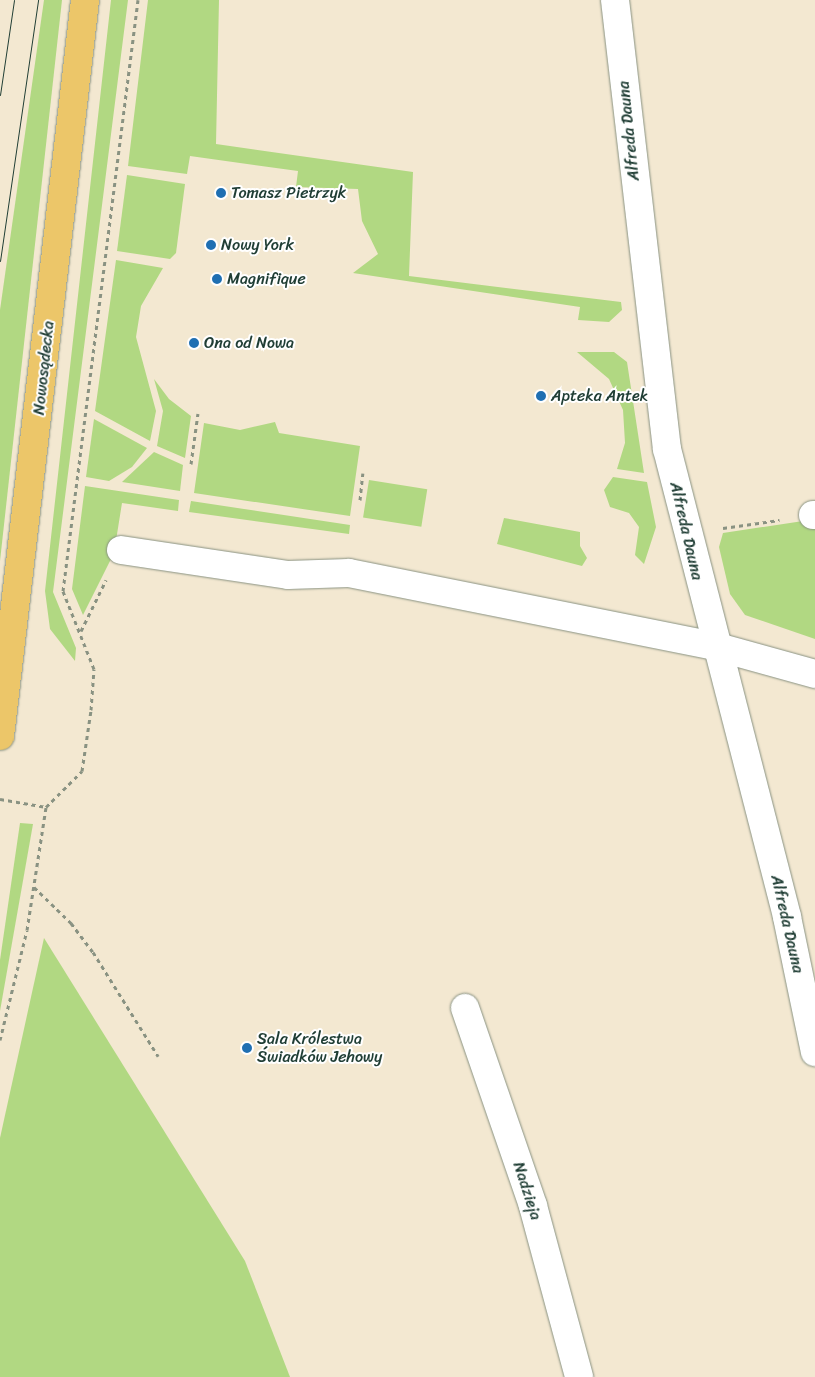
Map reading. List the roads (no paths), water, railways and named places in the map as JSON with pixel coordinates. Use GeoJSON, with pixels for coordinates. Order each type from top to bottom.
{"type":"FeatureCollection","features":[{"type":"Feature","properties":{"kind":"main road","name":"Nowosądecka"},"geometry":{"type":"LineString","coordinates":[[0,736],[85,0]]}},
{"type":"Feature","properties":{"kind":"street","name":"Alfreda Dauna"},"geometry":{"type":"LineString","coordinates":[[615,0],[654,365],[686,536],[787,917],[815,1052]]}},
{"type":"Feature","properties":{"kind":"street"},"geometry":{"type":"LineString","coordinates":[[121,550],[288,575],[349,573],[714,646],[815,674]]}},
{"type":"Feature","properties":{"kind":"street","name":"Nadzieja"},"geometry":{"type":"LineString","coordinates":[[465,1008],[533,1206],[579,1377]]}},
{"type":"Feature","properties":{"kind":"tram line"},"geometry":{"type":"LineString","coordinates":[[0,95],[14,0]]}},
{"type":"Feature","properties":{"kind":"tram line"},"geometry":{"type":"LineString","coordinates":[[0,261],[38,0]]}},
{"type":"Feature","properties":{"kind":"place","name":"Tomasz Pietrzyk"},"geometry":{"type":"Point","coordinates":[221,193]}},
{"type":"Feature","properties":{"kind":"place","name":"Nowy York"},"geometry":{"type":"Point","coordinates":[211,245]}},
{"type":"Feature","properties":{"kind":"place","name":"Magnifique"},"geometry":{"type":"Point","coordinates":[217,279]}},
{"type":"Feature","properties":{"kind":"place","name":"Ona od Nowa"},"geometry":{"type":"Point","coordinates":[194,343]}},
{"type":"Feature","properties":{"kind":"place","name":"Apteka Antek"},"geometry":{"type":"Point","coordinates":[541,396]}},
{"type":"Feature","properties":{"kind":"place","name":"Sala Królestwa Świadków Jehowy"},"geometry":{"type":"Point","coordinates":[247,1048]}}]}
